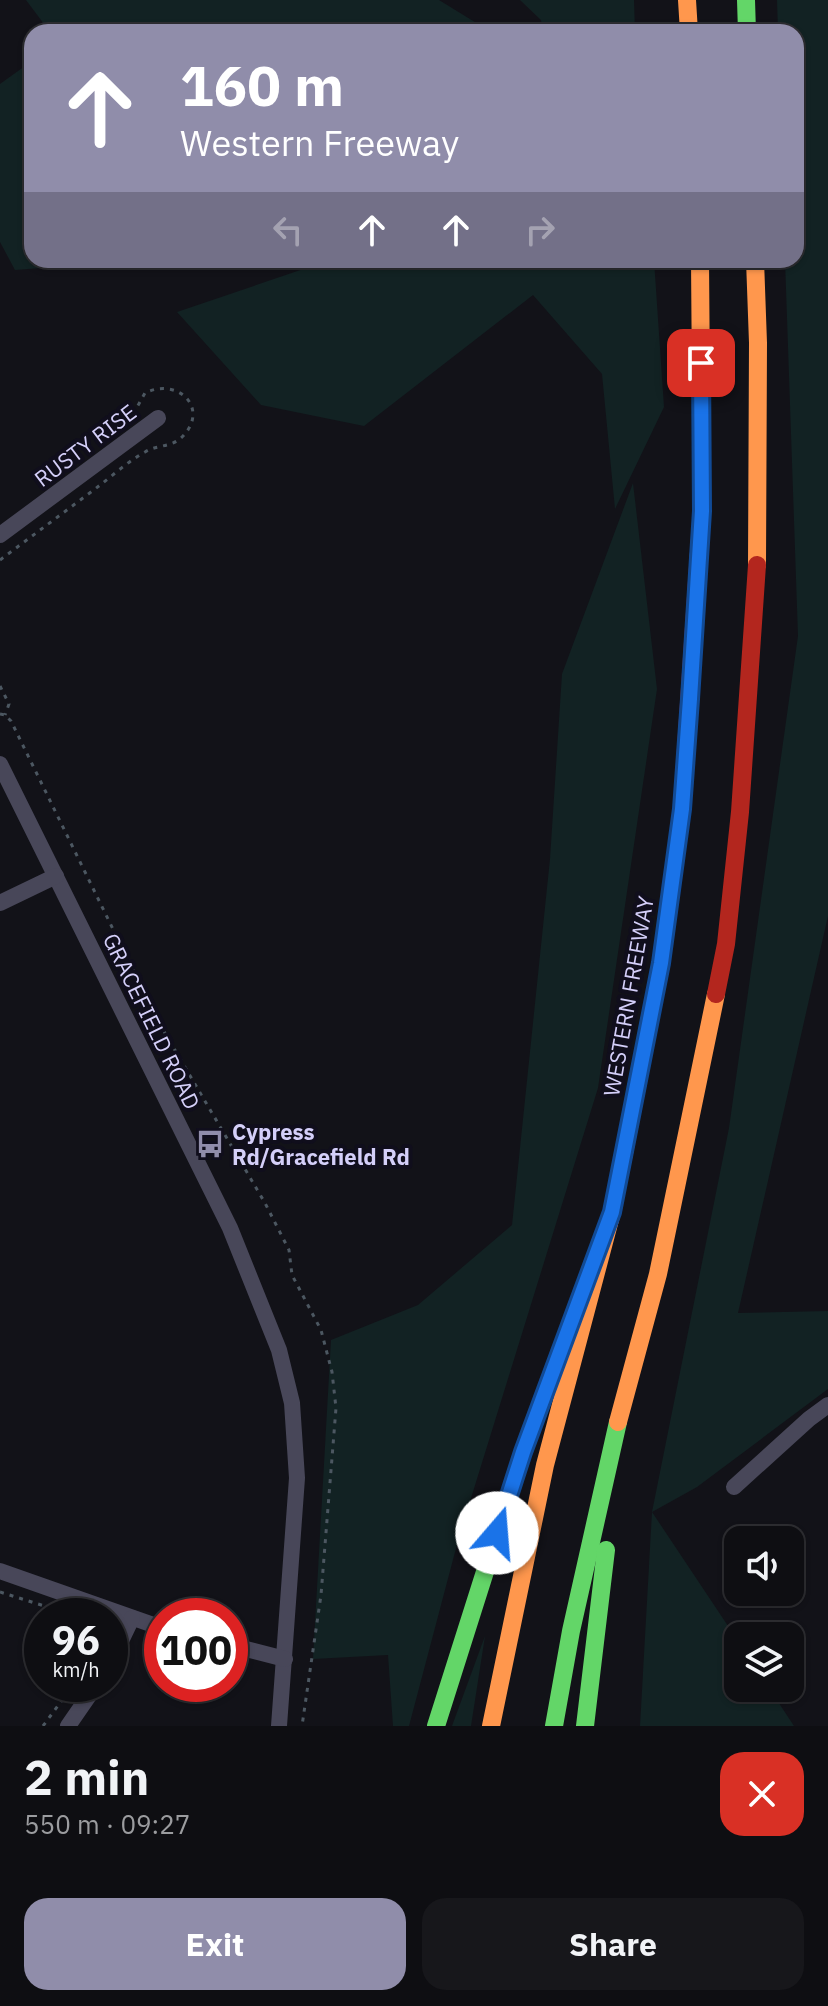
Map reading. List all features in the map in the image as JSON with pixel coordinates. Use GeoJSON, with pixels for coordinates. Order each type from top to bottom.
{"type":"FeatureCollection","features":[{"type":"Feature","properties":{"kind":"highway"},"geometry":{"type":"LineString","coordinates":[[687,0],[688,24]]}},
{"type":"Feature","properties":{"kind":"highway"},"geometry":{"type":"LineString","coordinates":[[746,0],[747,24]]}},
{"type":"Feature","properties":{"kind":"highway","name":"WESTERN FREEWAY"},"geometry":{"type":"LineString","coordinates":[[491,1726],[542,1479],[612,1212],[661,963],[682,809],[702,511],[700,268]]}},
{"type":"Feature","properties":{"kind":"highway"},"geometry":{"type":"LineString","coordinates":[[554,1726],[571,1631],[626,1386],[662,1259],[726,944],[740,812],[757,582],[755,268]]}},
{"type":"Feature","properties":{"kind":"highway"},"geometry":{"type":"LineString","coordinates":[[436,1726],[523,1452],[612,1212]]}},
{"type":"Feature","properties":{"kind":"highway"},"geometry":{"type":"LineString","coordinates":[[585,1726],[626,1386]]}},
{"type":"Feature","properties":{"kind":"street","name":"RUSTY RISE"},"geometry":{"type":"LineString","coordinates":[[0,535],[158,418]]}},
{"type":"Feature","properties":{"kind":"street","name":"GRACEFIELD ROAD"},"geometry":{"type":"LineString","coordinates":[[0,764],[230,1228],[279,1350],[292,1403],[297,1452],[295,1534],[279,1726]]}},
{"type":"Feature","properties":{"kind":"street"},"geometry":{"type":"LineString","coordinates":[[0,903],[56,876]]}},
{"type":"Feature","properties":{"kind":"street"},"geometry":{"type":"LineString","coordinates":[[734,1487],[828,1405]]}},
{"type":"Feature","properties":{"kind":"street"},"geometry":{"type":"LineString","coordinates":[[0,1571],[144,1622]]}},
{"type":"Feature","properties":{"kind":"street"},"geometry":{"type":"LineString","coordinates":[[128,1626],[132,1618]]}},
{"type":"Feature","properties":{"kind":"street"},"geometry":{"type":"LineString","coordinates":[[248,1650],[285,1659]]}},
{"type":"Feature","properties":{"kind":"street"},"geometry":{"type":"LineString","coordinates":[[68,1726],[85,1702]]}},
{"type":"Feature","properties":{"kind":"path"},"geometry":{"type":"LineString","coordinates":[[0,686],[9,704],[5,715]]}},
{"type":"Feature","properties":{"kind":"path"},"geometry":{"type":"LineString","coordinates":[[0,1592],[24,1600]]}},
{"type":"Feature","properties":{"kind":"path"},"geometry":{"type":"LineString","coordinates":[[43,1726],[61,1702]]}},
{"type":"Feature","properties":{"kind":"shaded area"},"geometry":{"type":"Polygon","coordinates":[[[26,0],[439,0],[478,24],[44,24],[26,0]]]}},
{"type":"Feature","properties":{"kind":"shaded area"},"geometry":{"type":"Polygon","coordinates":[[[520,0],[634,0],[635,24],[542,24],[520,0]]]}},
{"type":"Feature","properties":{"kind":"shaded area"},"geometry":{"type":"Polygon","coordinates":[[[777,0],[828,0],[828,916],[738,1313],[828,1311],[828,1389],[697,1487],[652,1512],[729,1128],[798,636],[785,268],[804,268],[804,24],[778,24],[777,0]]]}},
{"type":"Feature","properties":{"kind":"shaded area"},"geometry":{"type":"Polygon","coordinates":[[[24,67],[24,268],[41,268],[15,270],[0,242],[0,84],[24,67]]]}},
{"type":"Feature","properties":{"kind":"shaded area"},"geometry":{"type":"Polygon","coordinates":[[[306,268],[655,268],[664,407],[615,509],[602,374],[533,295],[364,426],[261,405],[177,312],[306,268]]]}},
{"type":"Feature","properties":{"kind":"shaded area"},"geometry":{"type":"Polygon","coordinates":[[[633,483],[657,689],[598,1088],[459,1537],[409,1726],[393,1726],[388,1655],[313,1659],[331,1340],[418,1305],[512,1225],[550,859],[562,674],[633,483]]]}},
{"type":"Feature","properties":{"kind":"shaded area"},"geometry":{"type":"Polygon","coordinates":[[[652,1512],[725,1622],[724,1702],[778,1702],[794,1726],[640,1726],[652,1512]]]}},
{"type":"Feature","properties":{"kind":"shaded area"},"geometry":{"type":"Polygon","coordinates":[[[485,1636],[471,1726],[452,1726],[485,1636]]]}},
{"type":"Feature","properties":{"kind":"traffic: fast"},"geometry":{"type":"LineString","coordinates":[[746,0],[747,24]]}},
{"type":"Feature","properties":{"kind":"traffic: fast"},"geometry":{"type":"LineString","coordinates":[[436,1726],[523,1452],[554,1370]]}},
{"type":"Feature","properties":{"kind":"traffic: fast"},"geometry":{"type":"LineString","coordinates":[[554,1726],[571,1631],[618,1422]]}},
{"type":"Feature","properties":{"kind":"traffic: fast"},"geometry":{"type":"LineString","coordinates":[[585,1726],[606,1550]]}},
{"type":"Feature","properties":{"kind":"traffic: slow"},"geometry":{"type":"LineString","coordinates":[[687,0],[688,24]]}},
{"type":"Feature","properties":{"kind":"traffic: slow"},"geometry":{"type":"LineString","coordinates":[[698,566],[702,511],[700,268]]}},
{"type":"Feature","properties":{"kind":"traffic: slow"},"geometry":{"type":"LineString","coordinates":[[755,268],[757,565]]}},
{"type":"Feature","properties":{"kind":"traffic: slow"},"geometry":{"type":"LineString","coordinates":[[618,1422],[658,1274],[716,994]]}},
{"type":"Feature","properties":{"kind":"traffic: slow"},"geometry":{"type":"LineString","coordinates":[[491,1726],[545,1465],[612,1212],[625,1148]]}},
{"type":"Feature","properties":{"kind":"traffic: jam"},"geometry":{"type":"LineString","coordinates":[[716,994],[726,944],[740,812],[757,565]]}},
{"type":"Feature","properties":{"kind":"traffic: jam"},"geometry":{"type":"LineString","coordinates":[[625,1148],[661,963],[682,809],[698,566]]}},
{"type":"Feature","properties":{"kind":"place","name":"Cypress Rd/Gracefield Rd"},"geometry":{"type":"Point","coordinates":[210,1144]}},
{"type":"Feature","properties":{"kind":"route"},"geometry":{"type":"LineString","coordinates":[[497,1533],[523,1452],[612,1212],[661,963],[682,809],[690,699],[702,511],[701,363]]}}]}
